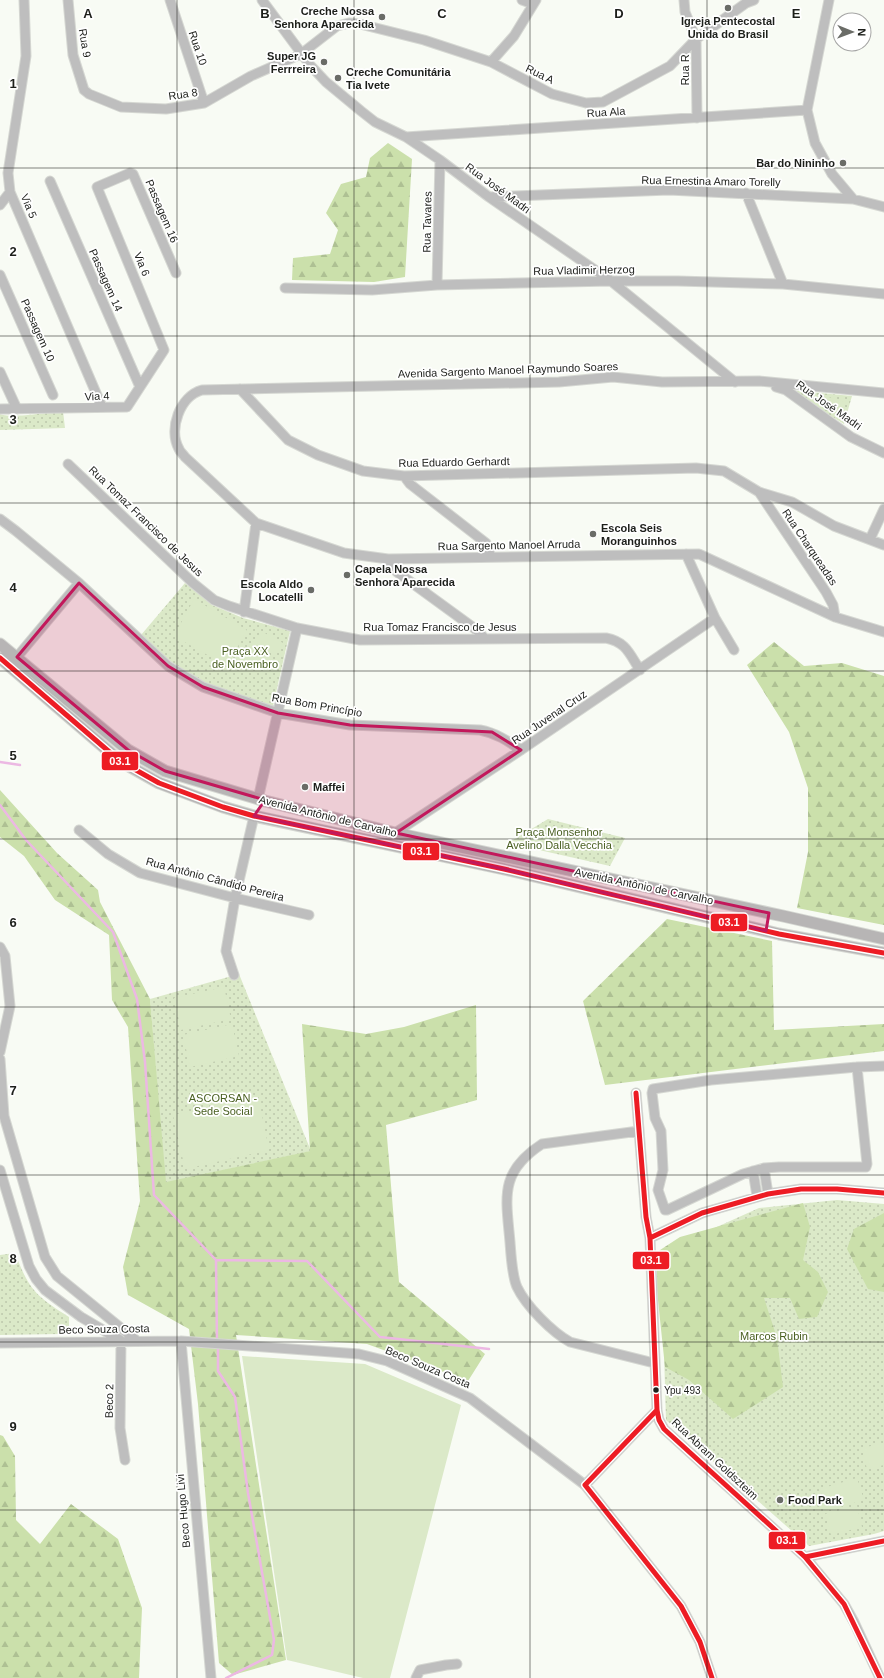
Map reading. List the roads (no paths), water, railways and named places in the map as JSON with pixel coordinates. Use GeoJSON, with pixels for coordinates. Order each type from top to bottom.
{"type":"FeatureCollection","features":[{"type":"Feature","properties":{"kind":"main road","name":"Avenida Antônio de Carvalho"},"geometry":{"type":"LineString","coordinates":[[0,644],[128,750],[164,771],[258,799],[395,833],[770,913],[884,939]]}},
{"type":"Feature","properties":{"kind":"main road","name":"Avenida Antônio de Carvalho"},"geometry":{"type":"LineString","coordinates":[[0,658],[120,761],[159,783],[236,811],[504,869],[780,934],[884,953]]}},
{"type":"Feature","properties":{"kind":"main road"},"geometry":{"type":"LineString","coordinates":[[236,811],[252,808],[258,799]]}},
{"type":"Feature","properties":{"kind":"main road"},"geometry":{"type":"LineString","coordinates":[[254,816],[261,805],[278,804]]}},
{"type":"Feature","properties":{"kind":"main road"},"geometry":{"type":"LineString","coordinates":[[766,930],[770,913]]}},
{"type":"Feature","properties":{"kind":"main road"},"geometry":{"type":"LineString","coordinates":[[780,934],[783,916]]}},
{"type":"Feature","properties":{"kind":"street","name":"Via 5"},"geometry":{"type":"LineString","coordinates":[[24,0],[26,56],[8,173],[10,192],[102,407]]}},
{"type":"Feature","properties":{"kind":"street","name":"Rua 9"},"geometry":{"type":"LineString","coordinates":[[68,0],[73,55],[84,90]]}},
{"type":"Feature","properties":{"kind":"street","name":"Rua 10"},"geometry":{"type":"LineString","coordinates":[[170,0],[204,104]]}},
{"type":"Feature","properties":{"kind":"street","name":"Rua José Madri"},"geometry":{"type":"LineString","coordinates":[[262,0],[301,54],[326,82],[361,112],[375,122],[406,137],[440,160],[489,197],[612,281],[735,382]]}},
{"type":"Feature","properties":{"kind":"street"},"geometry":{"type":"LineString","coordinates":[[491,62],[514,36],[534,2],[522,0]]}},
{"type":"Feature","properties":{"kind":"street","name":"Rua R"},"geometry":{"type":"LineString","coordinates":[[684,0],[685,12],[696,39],[697,118]]}},
{"type":"Feature","properties":{"kind":"street","name":"Rua A"},"geometry":{"type":"LineString","coordinates":[[301,54],[337,26],[349,23],[360,24],[424,40],[491,62],[552,94],[586,103],[603,102],[670,66],[696,39],[746,3],[754,0]]}},
{"type":"Feature","properties":{"kind":"street"},"geometry":{"type":"LineString","coordinates":[[829,0],[807,110],[815,143],[832,174],[853,199]]}},
{"type":"Feature","properties":{"kind":"street","name":"Rua 8"},"geometry":{"type":"LineString","coordinates":[[84,90],[89,94],[121,107],[166,109],[204,104],[252,76],[301,54]]}},
{"type":"Feature","properties":{"kind":"street","name":"Rua Ala"},"geometry":{"type":"LineString","coordinates":[[406,137],[807,110]]}},
{"type":"Feature","properties":{"kind":"street","name":"Rua Tavares"},"geometry":{"type":"LineString","coordinates":[[437,285],[440,160]]}},
{"type":"Feature","properties":{"kind":"street","name":"Passagem 16"},"geometry":{"type":"LineString","coordinates":[[97,187],[130,173],[133,174],[176,273]]}},
{"type":"Feature","properties":{"kind":"street","name":"Passagem 14"},"geometry":{"type":"LineString","coordinates":[[50,181],[140,387]]}},
{"type":"Feature","properties":{"kind":"street","name":"Via 6"},"geometry":{"type":"LineString","coordinates":[[97,187],[164,350]]}},
{"type":"Feature","properties":{"kind":"street","name":"Rua Ernestina Amaro Torelly"},"geometry":{"type":"LineString","coordinates":[[489,197],[669,190],[853,199],[884,207]]}},
{"type":"Feature","properties":{"kind":"street"},"geometry":{"type":"LineString","coordinates":[[0,205],[10,192]]}},
{"type":"Feature","properties":{"kind":"street"},"geometry":{"type":"LineString","coordinates":[[746,193],[783,284]]}},
{"type":"Feature","properties":{"kind":"street","name":"Passagem 10"},"geometry":{"type":"LineString","coordinates":[[0,275],[53,396]]}},
{"type":"Feature","properties":{"kind":"street","name":"Rua Vladimir Herzog"},"geometry":{"type":"LineString","coordinates":[[285,288],[372,290],[437,285],[612,281],[783,284],[884,294]]}},
{"type":"Feature","properties":{"kind":"street","name":"Via 4"},"geometry":{"type":"LineString","coordinates":[[0,409],[127,407],[164,350]]}},
{"type":"Feature","properties":{"kind":"street"},"geometry":{"type":"LineString","coordinates":[[0,372],[17,409]]}},
{"type":"Feature","properties":{"kind":"street","name":"Avenida Sargento Manoel Raymundo Soares"},"geometry":{"type":"LineString","coordinates":[[178,448],[175,430],[183,403],[189,396],[202,390],[559,382],[613,377],[662,382],[759,382],[884,393]]}},
{"type":"Feature","properties":{"kind":"street","name":"Rua José Madri"},"geometry":{"type":"LineString","coordinates":[[759,382],[786,390],[851,437],[884,453]]}},
{"type":"Feature","properties":{"kind":"street","name":"Rua Eduardo Gerhardt"},"geometry":{"type":"LineString","coordinates":[[240,389],[288,440],[318,456],[363,471],[404,476],[696,468],[724,471],[759,492]]}},
{"type":"Feature","properties":{"kind":"street","name":"Rua Sargento Manoel Arruda"},"geometry":{"type":"LineString","coordinates":[[178,448],[185,457],[256,524],[344,553],[388,559],[699,554],[835,618],[884,632]]}},
{"type":"Feature","properties":{"kind":"street","name":"Rua Tomaz Francisco de Jesus"},"geometry":{"type":"LineString","coordinates":[[68,464],[193,583],[214,600],[244,612],[297,628],[360,640],[606,638],[617,641],[625,646],[640,670]]}},
{"type":"Feature","properties":{"kind":"street"},"geometry":{"type":"LineString","coordinates":[[404,476],[410,484],[486,543],[491,557]]}},
{"type":"Feature","properties":{"kind":"street"},"geometry":{"type":"LineString","coordinates":[[759,492],[792,502],[834,526],[884,545]]}},
{"type":"Feature","properties":{"kind":"street","name":"Rua Charqueadas"},"geometry":{"type":"LineString","coordinates":[[759,492],[826,592],[833,605],[835,618]]}},
{"type":"Feature","properties":{"kind":"street"},"geometry":{"type":"LineString","coordinates":[[870,539],[884,509]]}},
{"type":"Feature","properties":{"kind":"street","name":"Rua Bom Princípio"},"geometry":{"type":"LineString","coordinates":[[0,520],[16,530],[79,583],[168,666],[185,678],[203,687],[278,713],[350,725],[480,730],[492,732],[521,750]]}},
{"type":"Feature","properties":{"kind":"street"},"geometry":{"type":"LineString","coordinates":[[244,612],[256,524]]}},
{"type":"Feature","properties":{"kind":"street"},"geometry":{"type":"LineString","coordinates":[[686,554],[715,618],[734,650]]}},
{"type":"Feature","properties":{"kind":"street"},"geometry":{"type":"LineString","coordinates":[[388,559],[397,572],[478,631],[485,639]]}},
{"type":"Feature","properties":{"kind":"street"},"geometry":{"type":"LineString","coordinates":[[17,657],[79,583]]}},
{"type":"Feature","properties":{"kind":"street","name":"Rua Juvenal Cruz"},"geometry":{"type":"LineString","coordinates":[[395,833],[521,750],[715,618]]}},
{"type":"Feature","properties":{"kind":"street"},"geometry":{"type":"LineString","coordinates":[[258,799],[297,628]]}},
{"type":"Feature","properties":{"kind":"street"},"geometry":{"type":"LineString","coordinates":[[234,975],[226,951],[235,898],[254,816]]}},
{"type":"Feature","properties":{"kind":"street","name":"Rua Antônio Cândido Pereira"},"geometry":{"type":"LineString","coordinates":[[79,830],[108,854],[140,873],[309,916]]}},
{"type":"Feature","properties":{"kind":"street"},"geometry":{"type":"LineString","coordinates":[[0,947],[5,956],[10,1006],[0,1052]]}},
{"type":"Feature","properties":{"kind":"street"},"geometry":{"type":"LineString","coordinates":[[0,1058],[4,1116],[45,1257],[57,1276],[137,1341]]}},
{"type":"Feature","properties":{"kind":"street"},"geometry":{"type":"LineString","coordinates":[[857,1068],[867,1164],[866,1167],[764,1168],[743,1174],[665,1210],[658,1190],[663,1169],[662,1130],[654,1116],[653,1089],[711,1080],[857,1068],[884,1066]]}},
{"type":"Feature","properties":{"kind":"street","name":"Rua Abram Goldszteim"},"geometry":{"type":"LineString","coordinates":[[636,1093],[646,1217],[650,1238],[654,1363],[659,1420],[664,1430],[805,1557],[844,1604],[880,1678]]}},
{"type":"Feature","properties":{"kind":"street"},"geometry":{"type":"LineString","coordinates":[[639,1131],[542,1144],[525,1157],[512,1175],[507,1187],[507,1207],[511,1254],[517,1286],[521,1294],[548,1326],[558,1335],[570,1342],[654,1363]]}},
{"type":"Feature","properties":{"kind":"street"},"geometry":{"type":"LineString","coordinates":[[764,1168],[768,1194]]}},
{"type":"Feature","properties":{"kind":"street"},"geometry":{"type":"LineString","coordinates":[[0,1170],[29,1266],[36,1279],[45,1290],[81,1317],[121,1341]]}},
{"type":"Feature","properties":{"kind":"street"},"geometry":{"type":"LineString","coordinates":[[753,1171],[757,1196]]}},
{"type":"Feature","properties":{"kind":"street"},"geometry":{"type":"LineString","coordinates":[[650,1238],[702,1213],[757,1196],[801,1189],[837,1189],[884,1193]]}},
{"type":"Feature","properties":{"kind":"street","name":"Beco 2"},"geometry":{"type":"LineString","coordinates":[[121,1341],[120,1428],[126,1460]]}},
{"type":"Feature","properties":{"kind":"street","name":"Beco Souza Costa"},"geometry":{"type":"LineString","coordinates":[[0,1343],[181,1341],[359,1354],[387,1361],[470,1398],[585,1485],[680,1606],[700,1642],[712,1678]]}},
{"type":"Feature","properties":{"kind":"street","name":"Beco Hugo Livi"},"geometry":{"type":"LineString","coordinates":[[181,1341],[211,1678]]}},
{"type":"Feature","properties":{"kind":"street"},"geometry":{"type":"LineString","coordinates":[[585,1485],[657,1410]]}},
{"type":"Feature","properties":{"kind":"street"},"geometry":{"type":"LineString","coordinates":[[805,1557],[884,1541]]}},
{"type":"Feature","properties":{"kind":"street"},"geometry":{"type":"LineString","coordinates":[[416,1678],[420,1670],[457,1664]]}},
{"type":"Feature","properties":{"kind":"waterway"},"geometry":{"type":"LineString","coordinates":[[0,762],[20,765]]}},
{"type":"Feature","properties":{"kind":"waterway"},"geometry":{"type":"LineString","coordinates":[[0,805],[26,840],[113,932],[137,999],[145,1062],[154,1195],[216,1260],[217,1342]]}},
{"type":"Feature","properties":{"kind":"waterway"},"geometry":{"type":"LineString","coordinates":[[216,1260],[307,1261],[380,1337],[489,1349]]}},
{"type":"Feature","properties":{"kind":"waterway"},"geometry":{"type":"LineString","coordinates":[[218,1347],[218,1371],[235,1397],[248,1493],[274,1640],[272,1655],[226,1678]]}},
{"type":"Feature","properties":{"kind":"place","name":"Igreja Pentecostal Unida do Brasil"},"geometry":{"type":"Point","coordinates":[728,8]}},
{"type":"Feature","properties":{"kind":"place","name":"Creche Nossa Senhora Aparecida"},"geometry":{"type":"Point","coordinates":[382,17]}},
{"type":"Feature","properties":{"kind":"place","name":"Super JG Ferrreira"},"geometry":{"type":"Point","coordinates":[324,62]}},
{"type":"Feature","properties":{"kind":"place","name":"Creche Comunitária Tia Ivete"},"geometry":{"type":"Point","coordinates":[338,78]}},
{"type":"Feature","properties":{"kind":"place","name":"Bar do Nininho"},"geometry":{"type":"Point","coordinates":[843,163]}},
{"type":"Feature","properties":{"kind":"place","name":"Escola Seis Moranguinhos"},"geometry":{"type":"Point","coordinates":[593,534]}},
{"type":"Feature","properties":{"kind":"place","name":"Capela Nossa Senhora Aparecida"},"geometry":{"type":"Point","coordinates":[347,575]}},
{"type":"Feature","properties":{"kind":"place","name":"Escola Aldo Locatelli"},"geometry":{"type":"Point","coordinates":[311,590]}},
{"type":"Feature","properties":{"kind":"place","name":"Maffei"},"geometry":{"type":"Point","coordinates":[305,787]}},
{"type":"Feature","properties":{"kind":"place","name":"Ypu 493"},"geometry":{"type":"Point","coordinates":[656,1390]}},
{"type":"Feature","properties":{"kind":"place","name":"Food Park"},"geometry":{"type":"Point","coordinates":[780,1500]}},
{"type":"Feature","properties":{"kind":"park label","name":"Praça XX de Novembro"},"geometry":{"type":"Point","coordinates":[245,657]}},
{"type":"Feature","properties":{"kind":"park label","name":"Praça Monsenhor Avelino Dalla Vecchia"},"geometry":{"type":"Point","coordinates":[559,838]}},
{"type":"Feature","properties":{"kind":"park label","name":"ASCORSAN - Sede Social"},"geometry":{"type":"Point","coordinates":[223,1104]}},
{"type":"Feature","properties":{"kind":"park label","name":"Marcos Rubin"},"geometry":{"type":"Point","coordinates":[774,1336]}}]}
